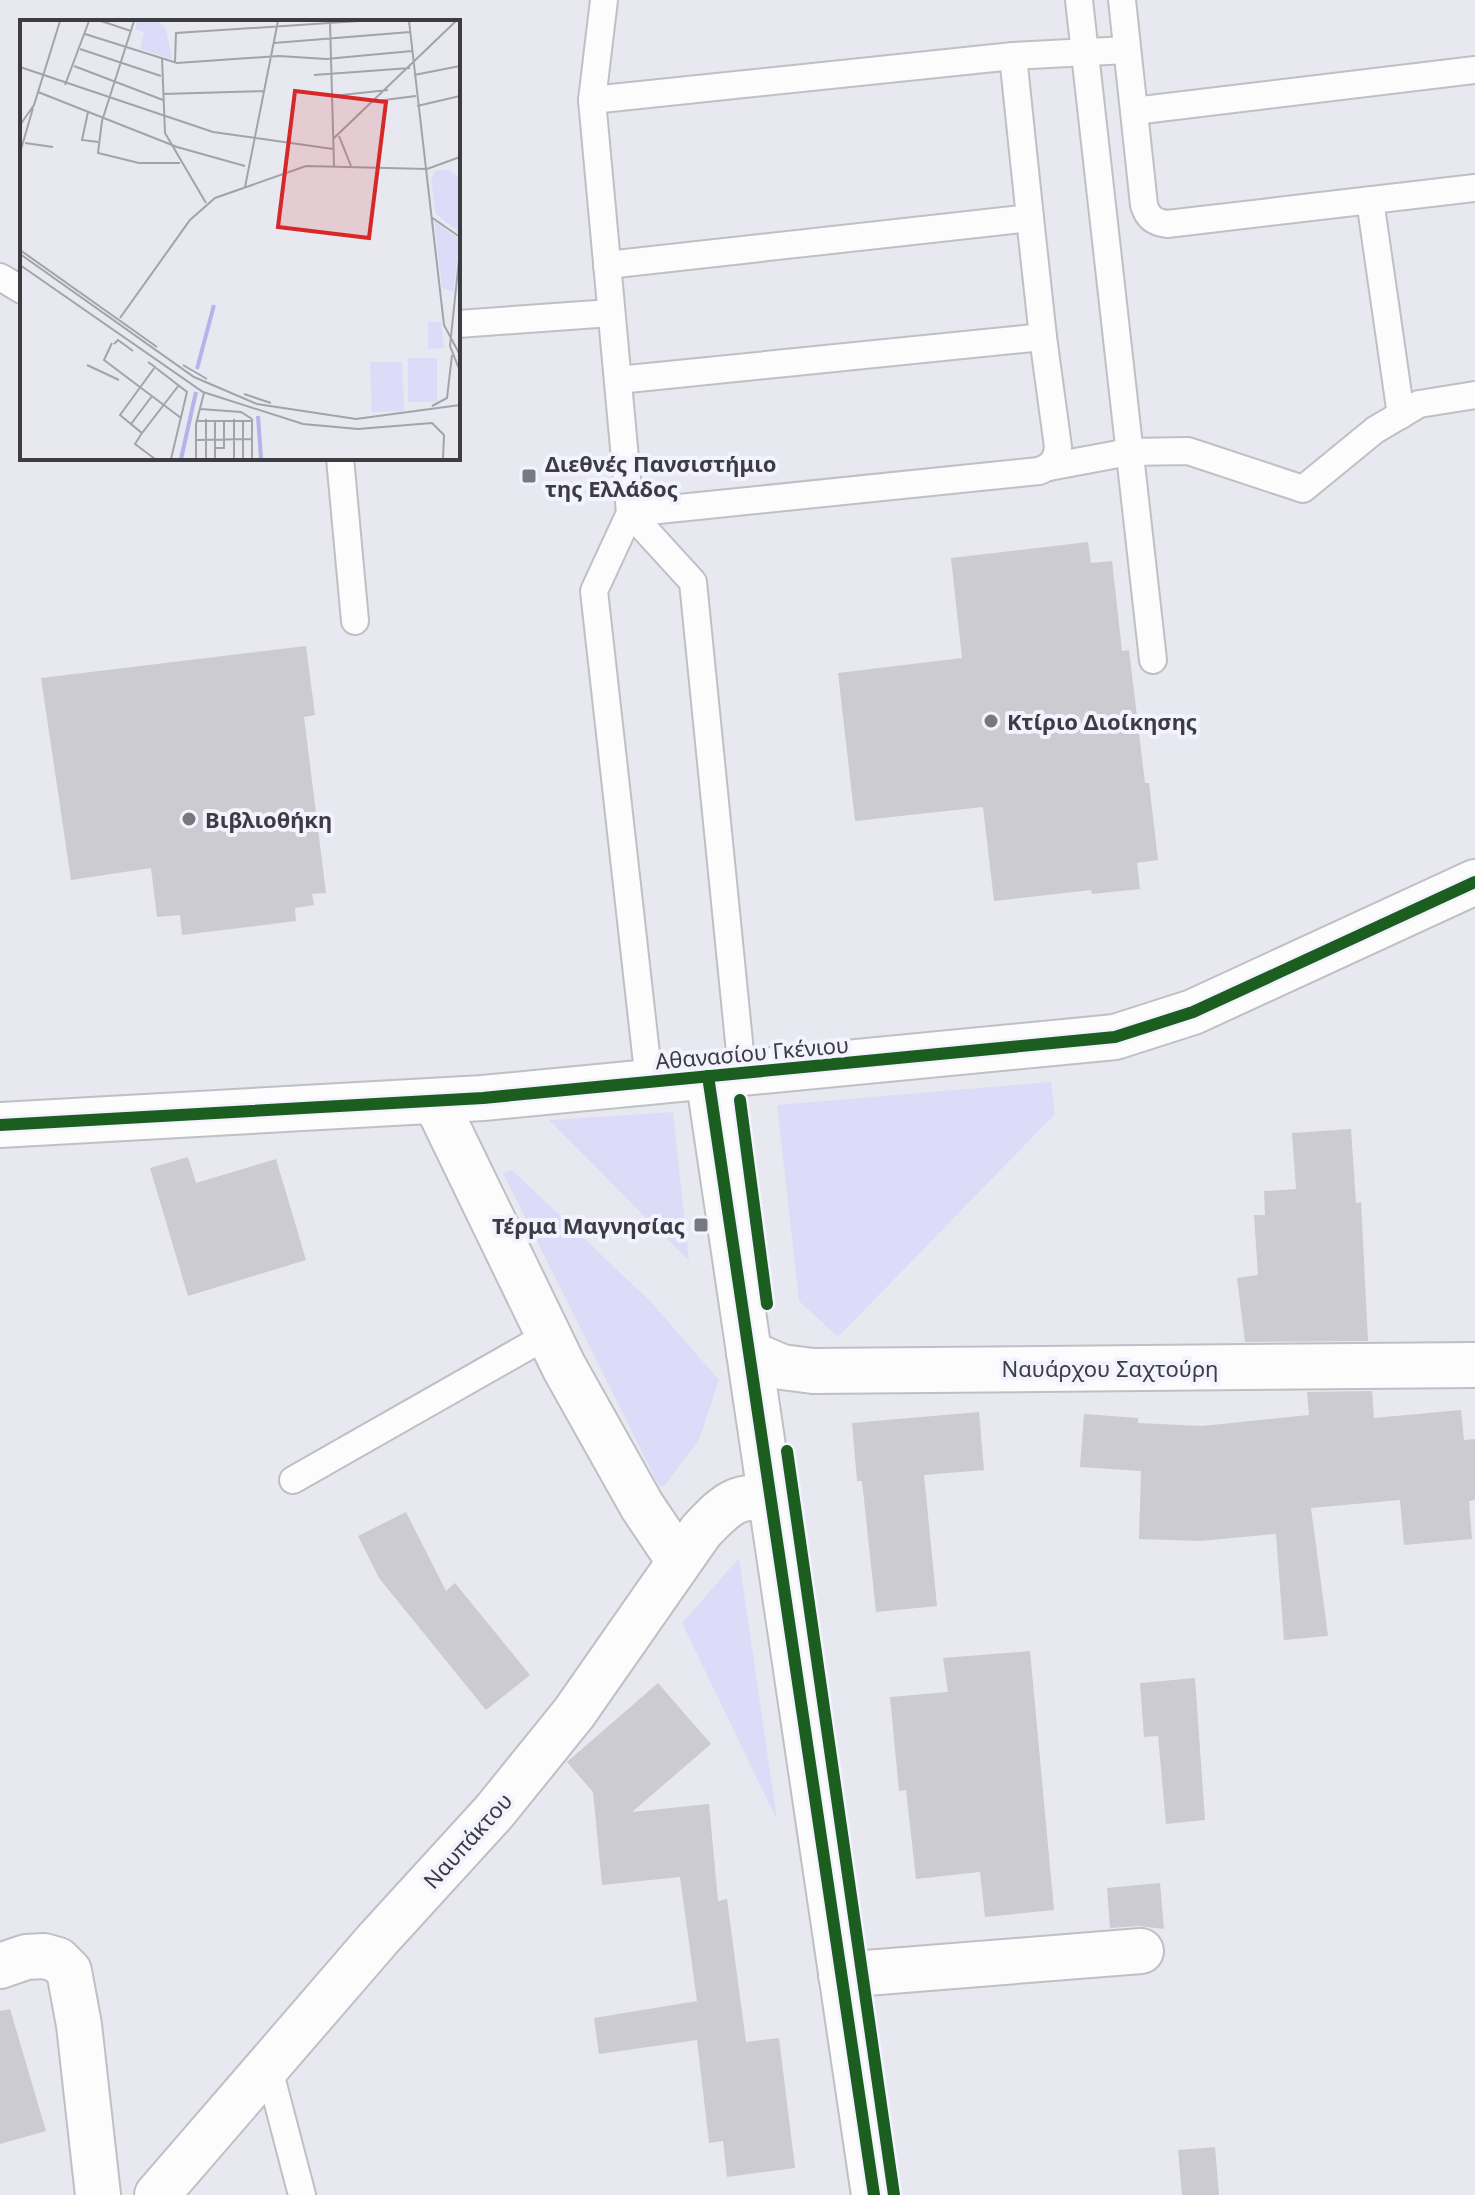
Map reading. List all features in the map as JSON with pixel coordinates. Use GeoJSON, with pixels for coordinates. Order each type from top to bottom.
{"type":"FeatureCollection","features":[{"type":"Feature","properties":{"kind":"street","name":"Αθανασίου Γκένιου"},"geometry":{"type":"LineString","coordinates":[[0,1125],[435,1101],[1115,1037],[1193,1012],[1475,882]]}},
{"type":"Feature","properties":{"kind":"street"},"geometry":{"type":"LineString","coordinates":[[725,1074],[749,1353],[841,1975],[867,2193]]}},
{"type":"Feature","properties":{"kind":"street"},"geometry":{"type":"LineString","coordinates":[[435,1101],[548,1335],[642,1506],[679,1561]]}},
{"type":"Feature","properties":{"kind":"street","name":"Ναυάρχου Σαχτούρη"},"geometry":{"type":"LineString","coordinates":[[749,1353],[782,1367],[813,1371],[1475,1365]]}},
{"type":"Feature","properties":{"kind":"street","name":"Ναυπάκτου"},"geometry":{"type":"LineString","coordinates":[[146,2194],[268,2065],[494,1812],[574,1713],[701,1531],[729,1504],[749,1496],[772,1501]]}},
{"type":"Feature","properties":{"kind":"street"},"geometry":{"type":"LineString","coordinates":[[841,1975],[1141,1951]]}},
{"type":"Feature","properties":{"kind":"street"},"geometry":{"type":"LineString","coordinates":[[0,1966],[26,1957],[44,1956],[58,1960],[69,1971],[79,2025],[98,2195]]}},
{"type":"Feature","properties":{"kind":"lane"},"geometry":{"type":"LineString","coordinates":[[604,0],[592,100],[630,513],[594,591],[649,1081]]}},
{"type":"Feature","properties":{"kind":"lane"},"geometry":{"type":"LineString","coordinates":[[1079,0],[1153,660]]}},
{"type":"Feature","properties":{"kind":"lane"},"geometry":{"type":"LineString","coordinates":[[1122,0],[1144,205],[1148,215],[1156,222],[1167,224],[1475,188]]}},
{"type":"Feature","properties":{"kind":"lane"},"geometry":{"type":"LineString","coordinates":[[592,100],[1013,56],[1127,50]]}},
{"type":"Feature","properties":{"kind":"lane"},"geometry":{"type":"LineString","coordinates":[[1013,56],[1058,447],[1057,459],[1049,467]]}},
{"type":"Feature","properties":{"kind":"lane"},"geometry":{"type":"LineString","coordinates":[[1134,111],[1475,70]]}},
{"type":"Feature","properties":{"kind":"lane"},"geometry":{"type":"LineString","coordinates":[[1370,200],[1401,415]]}},
{"type":"Feature","properties":{"kind":"lane"},"geometry":{"type":"LineString","coordinates":[[607,265],[1030,218]]}},
{"type":"Feature","properties":{"kind":"lane"},"geometry":{"type":"LineString","coordinates":[[0,277],[20,289]]}},
{"type":"Feature","properties":{"kind":"lane"},"geometry":{"type":"LineString","coordinates":[[460,324],[611,313]]}},
{"type":"Feature","properties":{"kind":"lane"},"geometry":{"type":"LineString","coordinates":[[618,380],[1043,337]]}},
{"type":"Feature","properties":{"kind":"lane"},"geometry":{"type":"LineString","coordinates":[[630,513],[1039,471],[1129,452],[1188,451],[1303,489],[1375,430],[1419,404],[1475,395]]}},
{"type":"Feature","properties":{"kind":"lane"},"geometry":{"type":"LineString","coordinates":[[340,460],[355,621]]}},
{"type":"Feature","properties":{"kind":"lane"},"geometry":{"type":"LineString","coordinates":[[630,513],[693,582],[725,1074]]}},
{"type":"Feature","properties":{"kind":"lane"},"geometry":{"type":"LineString","coordinates":[[293,1480],[548,1335]]}},
{"type":"Feature","properties":{"kind":"lane"},"geometry":{"type":"LineString","coordinates":[[268,2065],[302,2195]]}},
{"type":"Feature","properties":{"kind":"shaded area"},"geometry":{"type":"Polygon","coordinates":[[[1051,1082],[1055,1114],[838,1337],[799,1301],[777,1105],[1051,1082]]]}},
{"type":"Feature","properties":{"kind":"shaded area"},"geometry":{"type":"Polygon","coordinates":[[[673,1112],[689,1261],[549,1120],[673,1112]]]}},
{"type":"Feature","properties":{"kind":"shaded area"},"geometry":{"type":"Polygon","coordinates":[[[512,1170],[652,1303],[719,1380],[699,1440],[664,1486],[659,1486],[503,1173],[512,1170]]]}},
{"type":"Feature","properties":{"kind":"shaded area"},"geometry":{"type":"Polygon","coordinates":[[[739,1558],[777,1820],[682,1623],[739,1558]]]}},
{"type":"Feature","properties":{"kind":"building","name":"Κτίριο Διοίκησης"},"geometry":{"type":"Polygon","coordinates":[[[1088,542],[1091,563],[1112,561],[1122,651],[1129,650],[1158,860],[1137,863],[1140,889],[1092,894],[1091,890],[994,901],[983,807],[855,821],[838,673],[962,658],[951,558],[1088,542]]]}},
{"type":"Feature","properties":{"kind":"building","name":"Βιβλιοθήκη"},"geometry":{"type":"Polygon","coordinates":[[[306,646],[315,715],[304,717],[326,893],[312,894],[314,905],[295,908],[296,921],[182,935],[180,915],[157,917],[151,868],[71,880],[41,678],[306,646]]]}},
{"type":"Feature","properties":{"kind":"building"},"geometry":{"type":"Polygon","coordinates":[[[1351,1129],[1356,1203],[1361,1202],[1368,1341],[1245,1342],[1237,1278],[1258,1275],[1254,1215],[1265,1215],[1264,1191],[1296,1189],[1292,1133],[1351,1129]]]}},
{"type":"Feature","properties":{"kind":"building"},"geometry":{"type":"Polygon","coordinates":[[[188,1157],[196,1183],[276,1159],[306,1260],[188,1296],[150,1168],[188,1157]]]}},
{"type":"Feature","properties":{"kind":"building"},"geometry":{"type":"Polygon","coordinates":[[[1372,1391],[1374,1418],[1461,1410],[1464,1440],[1475,1439],[1475,1500],[1469,1501],[1472,1539],[1404,1545],[1400,1500],[1311,1508],[1328,1636],[1284,1640],[1276,1534],[1200,1541],[1139,1539],[1141,1471],[1080,1467],[1084,1414],[1138,1418],[1138,1423],[1202,1426],[1309,1415],[1307,1392],[1372,1391]]]}},
{"type":"Feature","properties":{"kind":"building"},"geometry":{"type":"Polygon","coordinates":[[[979,1412],[984,1470],[924,1475],[937,1606],[876,1612],[862,1481],[857,1481],[852,1423],[979,1412]]]}},
{"type":"Feature","properties":{"kind":"building"},"geometry":{"type":"Polygon","coordinates":[[[406,1512],[446,1591],[455,1583],[530,1675],[486,1710],[379,1578],[358,1536],[406,1512]]]}},
{"type":"Feature","properties":{"kind":"building"},"geometry":{"type":"Polygon","coordinates":[[[1030,1651],[1054,1910],[985,1917],[980,1872],[916,1879],[906,1790],[899,1791],[890,1697],[948,1692],[943,1658],[1030,1651]]]}},
{"type":"Feature","properties":{"kind":"building"},"geometry":{"type":"Polygon","coordinates":[[[1195,1678],[1205,1820],[1166,1824],[1158,1736],[1144,1737],[1140,1683],[1195,1678]]]}},
{"type":"Feature","properties":{"kind":"building"},"geometry":{"type":"Polygon","coordinates":[[[658,1683],[711,1744],[632,1812],[709,1804],[718,1901],[727,1899],[746,2042],[779,2038],[795,2168],[727,2177],[723,2141],[709,2143],[697,2040],[599,2054],[594,2018],[697,2001],[680,1877],[602,1885],[593,1792],[567,1762],[658,1683]]]}},
{"type":"Feature","properties":{"kind":"building"},"geometry":{"type":"Polygon","coordinates":[[[1160,1883],[1164,1929],[1139,1926],[1110,1928],[1107,1888],[1160,1883]]]}},
{"type":"Feature","properties":{"kind":"building"},"geometry":{"type":"Polygon","coordinates":[[[10,2009],[46,2131],[0,2144],[0,2011],[10,2009]]]}},
{"type":"Feature","properties":{"kind":"building"},"geometry":{"type":"Polygon","coordinates":[[[1215,2147],[1219,2195],[1182,2195],[1178,2150],[1215,2147]]]}},
{"type":"Feature","properties":{"kind":"cycle path"},"geometry":{"type":"LineString","coordinates":[[0,1125],[483,1098],[1115,1037],[1193,1012],[1475,882]]}},
{"type":"Feature","properties":{"kind":"cycle path"},"geometry":{"type":"LineString","coordinates":[[708,1076],[874,2195]]}},
{"type":"Feature","properties":{"kind":"cycle path"},"geometry":{"type":"LineString","coordinates":[[740,1100],[767,1304]]}},
{"type":"Feature","properties":{"kind":"cycle path"},"geometry":{"type":"LineString","coordinates":[[787,1451],[894,2195]]}},
{"type":"Feature","properties":{"kind":"place","name":"Διεθνές Πανσιστήμιο της Ελλάδος"},"geometry":{"type":"Point","coordinates":[529,476]}},
{"type":"Feature","properties":{"kind":"place","name":"Κτίριο Διοίκησης"},"geometry":{"type":"Point","coordinates":[991,721]}},
{"type":"Feature","properties":{"kind":"place","name":"Βιβλιοθήκη"},"geometry":{"type":"Point","coordinates":[189,819]}},
{"type":"Feature","properties":{"kind":"place","name":"Τέρμα Μαγνησίας"},"geometry":{"type":"Point","coordinates":[701,1225]}}]}
